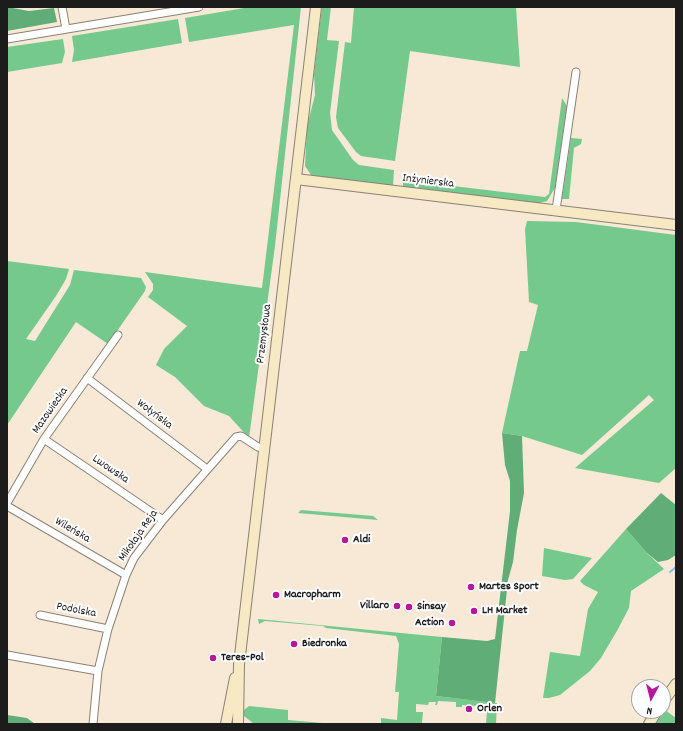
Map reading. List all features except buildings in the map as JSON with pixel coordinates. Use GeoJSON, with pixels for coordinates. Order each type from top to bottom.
{"type":"FeatureCollection","features":[{"type":"Feature","properties":{"kind":"main road","name":"Przemysłowa"},"geometry":{"type":"LineString","coordinates":[[226,724],[239,664],[316,7]]}},
{"type":"Feature","properties":{"kind":"main road","name":"Inżynierska"},"geometry":{"type":"LineString","coordinates":[[296,179],[676,225]]}},
{"type":"Feature","properties":{"kind":"main road","name":"Przemysłowa"},"geometry":{"type":"LineString","coordinates":[[238,724],[239,664]]}},
{"type":"Feature","properties":{"kind":"street"},"geometry":{"type":"LineString","coordinates":[[62,7],[66,29]]}},
{"type":"Feature","properties":{"kind":"street"},"geometry":{"type":"LineString","coordinates":[[7,39],[199,7]]}},
{"type":"Feature","properties":{"kind":"street"},"geometry":{"type":"LineString","coordinates":[[556,210],[576,72]]}},
{"type":"Feature","properties":{"kind":"street","name":"Mazowiecka"},"geometry":{"type":"LineString","coordinates":[[7,505],[44,439],[118,335]]}},
{"type":"Feature","properties":{"kind":"street","name":"Wołyńska"},"geometry":{"type":"LineString","coordinates":[[87,378],[207,469]]}},
{"type":"Feature","properties":{"kind":"street","name":"Mikołaja Reja"},"geometry":{"type":"LineString","coordinates":[[93,724],[98,671],[108,629],[126,576],[134,558],[162,520],[236,437],[241,436],[258,447],[265,448]]}},
{"type":"Feature","properties":{"kind":"street","name":"Lwowska"},"geometry":{"type":"LineString","coordinates":[[44,439],[162,520]]}},
{"type":"Feature","properties":{"kind":"street","name":"Wileńska"},"geometry":{"type":"LineString","coordinates":[[7,505],[126,576]]}},
{"type":"Feature","properties":{"kind":"street","name":"Podolska"},"geometry":{"type":"LineString","coordinates":[[40,615],[108,629]]}},
{"type":"Feature","properties":{"kind":"street"},"geometry":{"type":"LineString","coordinates":[[7,655],[98,671]]}},
{"type":"Feature","properties":{"kind":"green space"},"geometry":{"type":"Polygon","coordinates":[[[7,7],[29,11],[54,8],[57,22],[7,31],[7,7]]]}},
{"type":"Feature","properties":{"kind":"green space"},"geometry":{"type":"Polygon","coordinates":[[[250,7],[301,7],[275,246],[249,438],[229,416],[204,406],[175,377],[156,365],[164,349],[187,326],[148,297],[153,290],[153,284],[145,272],[262,288],[294,25],[189,42],[185,18],[250,7]]]}},
{"type":"Feature","properties":{"kind":"green space"},"geometry":{"type":"Polygon","coordinates":[[[322,7],[331,7],[327,40],[339,41],[330,113],[332,130],[353,160],[359,165],[394,170],[393,187],[318,179],[311,175],[305,166],[307,126],[315,95],[314,74],[322,7]]]}},
{"type":"Feature","properties":{"kind":"green space"},"geometry":{"type":"Polygon","coordinates":[[[354,7],[516,7],[520,67],[410,51],[395,161],[361,156],[356,152],[338,128],[336,117],[345,42],[351,43],[354,7]]]}},
{"type":"Feature","properties":{"kind":"green space"},"geometry":{"type":"Polygon","coordinates":[[[178,19],[182,43],[72,62],[74,50],[72,36],[178,19]]]}},
{"type":"Feature","properties":{"kind":"green space"},"geometry":{"type":"Polygon","coordinates":[[[63,39],[65,52],[62,63],[7,72],[7,47],[63,39]]]}},
{"type":"Feature","properties":{"kind":"green space"},"geometry":{"type":"Polygon","coordinates":[[[562,98],[567,106],[555,188],[547,201],[536,204],[403,188],[403,180],[545,197],[549,194],[562,98]]]}},
{"type":"Feature","properties":{"kind":"green space"},"geometry":{"type":"Polygon","coordinates":[[[571,138],[582,139],[581,144],[574,148],[569,199],[562,199],[571,138]]]}},
{"type":"Feature","properties":{"kind":"green space"},"geometry":{"type":"Polygon","coordinates":[[[527,221],[576,222],[676,235],[676,468],[659,483],[575,468],[654,400],[649,395],[582,455],[522,436],[502,433],[520,351],[527,351],[538,305],[529,302],[525,229],[527,221]]]}},
{"type":"Feature","properties":{"kind":"green space"},"geometry":{"type":"Polygon","coordinates":[[[7,261],[69,269],[66,279],[56,296],[26,339],[35,341],[70,285],[74,270],[141,278],[146,287],[145,291],[108,344],[76,322],[7,425],[7,261]]]}},
{"type":"Feature","properties":{"kind":"green space"},"geometry":{"type":"Polygon","coordinates":[[[502,433],[522,436],[524,493],[513,562],[508,580],[495,703],[436,696],[442,637],[487,641],[495,639],[510,511],[510,481],[505,465],[502,433]]]}},
{"type":"Feature","properties":{"kind":"green space"},"geometry":{"type":"Polygon","coordinates":[[[661,493],[676,505],[676,555],[668,560],[658,562],[646,552],[626,529],[661,493]]]}},
{"type":"Feature","properties":{"kind":"green space"},"geometry":{"type":"Polygon","coordinates":[[[301,510],[373,516],[378,520],[298,513],[301,510]]]}},
{"type":"Feature","properties":{"kind":"green space"},"geometry":{"type":"Polygon","coordinates":[[[626,529],[646,552],[664,569],[631,591],[629,608],[601,658],[590,671],[560,695],[543,698],[550,652],[580,656],[588,609],[598,592],[584,585],[580,581],[626,529]]]}},
{"type":"Feature","properties":{"kind":"green space"},"geometry":{"type":"Polygon","coordinates":[[[544,548],[592,558],[573,579],[565,580],[542,576],[544,548]]]}},
{"type":"Feature","properties":{"kind":"green space"},"geometry":{"type":"Polygon","coordinates":[[[258,619],[442,637],[436,696],[497,703],[496,724],[486,724],[487,711],[476,708],[476,706],[462,705],[462,707],[456,707],[456,702],[438,701],[437,705],[435,705],[436,702],[429,702],[428,705],[416,704],[416,712],[423,712],[422,723],[381,724],[381,718],[397,720],[399,692],[395,692],[399,644],[396,636],[326,628],[323,626],[265,621],[259,624],[258,619]]]}},
{"type":"Feature","properties":{"kind":"green space"},"geometry":{"type":"Polygon","coordinates":[[[249,706],[288,710],[288,720],[334,724],[254,724],[244,716],[244,710],[249,706]]]}},
{"type":"Feature","properties":{"kind":"green space"},"geometry":{"type":"Polygon","coordinates":[[[671,714],[676,718],[676,724],[656,724],[659,719],[671,719],[671,714]]]}},
{"type":"Feature","properties":{"kind":"green space"},"geometry":{"type":"Polygon","coordinates":[[[7,715],[27,718],[35,724],[7,724],[7,715]]]}},
{"type":"Feature","properties":{"kind":"waterway"},"geometry":{"type":"LineString","coordinates":[[670,572],[676,567]]}},
{"type":"Feature","properties":{"kind":"place","name":"Aldi"},"geometry":{"type":"Point","coordinates":[345,540]}},
{"type":"Feature","properties":{"kind":"place","name":"Martes Sport"},"geometry":{"type":"Point","coordinates":[471,587]}},
{"type":"Feature","properties":{"kind":"place","name":"Macropharm"},"geometry":{"type":"Point","coordinates":[276,595]}},
{"type":"Feature","properties":{"kind":"place","name":"Villaro"},"geometry":{"type":"Point","coordinates":[397,606]}},
{"type":"Feature","properties":{"kind":"place","name":"Sinsay"},"geometry":{"type":"Point","coordinates":[409,607]}},
{"type":"Feature","properties":{"kind":"place","name":"LH Market"},"geometry":{"type":"Point","coordinates":[474,611]}},
{"type":"Feature","properties":{"kind":"place","name":"Action"},"geometry":{"type":"Point","coordinates":[452,623]}},
{"type":"Feature","properties":{"kind":"place","name":"Biedronka"},"geometry":{"type":"Point","coordinates":[294,644]}},
{"type":"Feature","properties":{"kind":"place","name":"Teres-Pol"},"geometry":{"type":"Point","coordinates":[213,658]}},
{"type":"Feature","properties":{"kind":"place","name":"Orlen"},"geometry":{"type":"Point","coordinates":[469,709]}}]}
